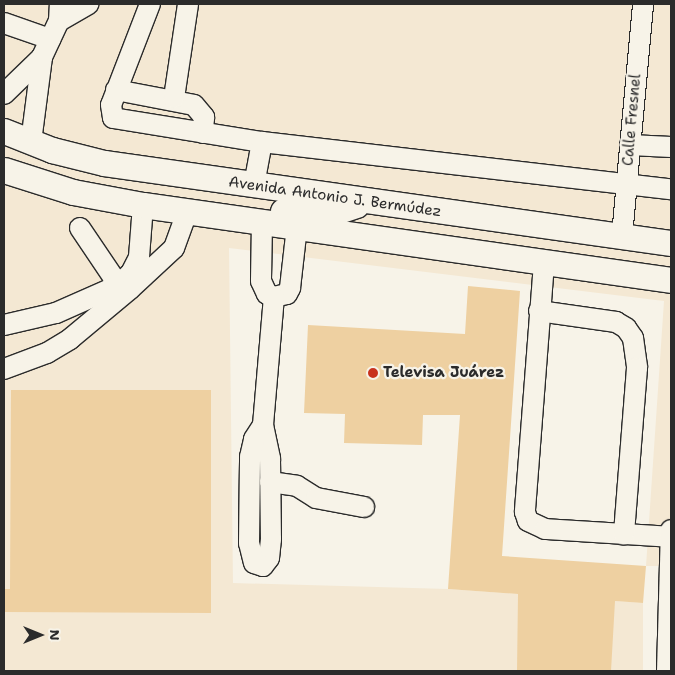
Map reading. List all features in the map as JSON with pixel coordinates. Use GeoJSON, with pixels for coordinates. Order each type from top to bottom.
{"type":"FeatureCollection","features":[{"type":"Feature","properties":{"kind":"main road","name":"Avenida Antonio J. Bermúdez"},"geometry":{"type":"LineString","coordinates":[[4,131],[31,142],[104,163],[254,186],[671,243]]}},
{"type":"Feature","properties":{"kind":"main road"},"geometry":{"type":"LineString","coordinates":[[4,170],[73,192],[143,205],[350,236],[671,280]]}},
{"type":"Feature","properties":{"kind":"main road"},"geometry":{"type":"LineString","coordinates":[[262,222],[276,212],[335,212],[362,200]]}},
{"type":"Feature","properties":{"kind":"main road"},"geometry":{"type":"LineString","coordinates":[[350,236],[374,227],[437,234],[447,229],[456,214]]}},
{"type":"Feature","properties":{"kind":"street"},"geometry":{"type":"LineString","coordinates":[[31,142],[46,48],[60,13],[88,4]]}},
{"type":"Feature","properties":{"kind":"street"},"geometry":{"type":"LineString","coordinates":[[150,4],[116,90],[110,112],[118,121],[262,142],[671,189]]}},
{"type":"Feature","properties":{"kind":"street"},"geometry":{"type":"LineString","coordinates":[[174,98],[188,4]]}},
{"type":"Feature","properties":{"kind":"street","name":"Calle Fresnel"},"geometry":{"type":"LineString","coordinates":[[622,236],[644,4]]}},
{"type":"Feature","properties":{"kind":"street"},"geometry":{"type":"LineString","coordinates":[[4,24],[46,48]]}},
{"type":"Feature","properties":{"kind":"street"},"geometry":{"type":"LineString","coordinates":[[4,94],[46,48]]}},
{"type":"Feature","properties":{"kind":"street"},"geometry":{"type":"LineString","coordinates":[[116,90],[174,98],[194,105],[202,112],[203,132]]}},
{"type":"Feature","properties":{"kind":"street"},"geometry":{"type":"LineString","coordinates":[[254,186],[262,142]]}},
{"type":"Feature","properties":{"kind":"street"},"geometry":{"type":"LineString","coordinates":[[630,145],[671,147]]}},
{"type":"Feature","properties":{"kind":"street"},"geometry":{"type":"LineString","coordinates":[[4,325],[56,313],[118,292],[139,257],[143,205]]}},
{"type":"Feature","properties":{"kind":"street"},"geometry":{"type":"LineString","coordinates":[[4,369],[47,353],[70,339],[118,292],[174,248],[187,212]]}},
{"type":"Feature","properties":{"kind":"street"},"geometry":{"type":"LineString","coordinates":[[262,222],[261,281],[267,294],[274,297],[287,294],[290,288],[297,227]]}},
{"type":"Feature","properties":{"kind":"street"},"geometry":{"type":"LineString","coordinates":[[80,228],[118,292]]}},
{"type":"Feature","properties":{"kind":"street"},"geometry":{"type":"LineString","coordinates":[[544,263],[525,512],[528,520],[545,529],[671,537]]}},
{"type":"Feature","properties":{"kind":"street"},"geometry":{"type":"LineString","coordinates":[[263,425],[254,439],[250,457],[249,543],[251,556],[258,566],[267,564],[269,558],[269,448],[263,425],[274,297]]}},
{"type":"Feature","properties":{"kind":"street"},"geometry":{"type":"LineString","coordinates":[[539,311],[616,322],[626,328],[633,338],[637,368],[624,534]]}},
{"type":"Feature","properties":{"kind":"street"},"geometry":{"type":"LineString","coordinates":[[270,482],[297,486],[316,498],[364,507]]}},
{"type":"Feature","properties":{"kind":"street"},"geometry":{"type":"LineString","coordinates":[[666,671],[671,530]]}},
{"type":"Feature","properties":{"kind":"shaded area"},"geometry":{"type":"Polygon","coordinates":[[[4,4],[671,4],[671,566],[646,566],[664,301],[229,248],[233,583],[448,589],[643,603],[643,671],[4,671],[4,4]]]}},
{"type":"Feature","properties":{"kind":"building"},"geometry":{"type":"Polygon","coordinates":[[[468,286],[520,291],[502,556],[646,566],[643,603],[615,601],[611,671],[517,671],[518,594],[448,589],[460,415],[423,415],[422,445],[344,443],[345,414],[304,413],[308,325],[465,334],[468,286]]]}},
{"type":"Feature","properties":{"kind":"building"},"geometry":{"type":"Polygon","coordinates":[[[11,390],[211,390],[211,613],[4,612],[4,589],[10,589],[11,390]]]}},
{"type":"Feature","properties":{"kind":"place","name":"Televisa Juárez"},"geometry":{"type":"Point","coordinates":[373,373]}}]}
